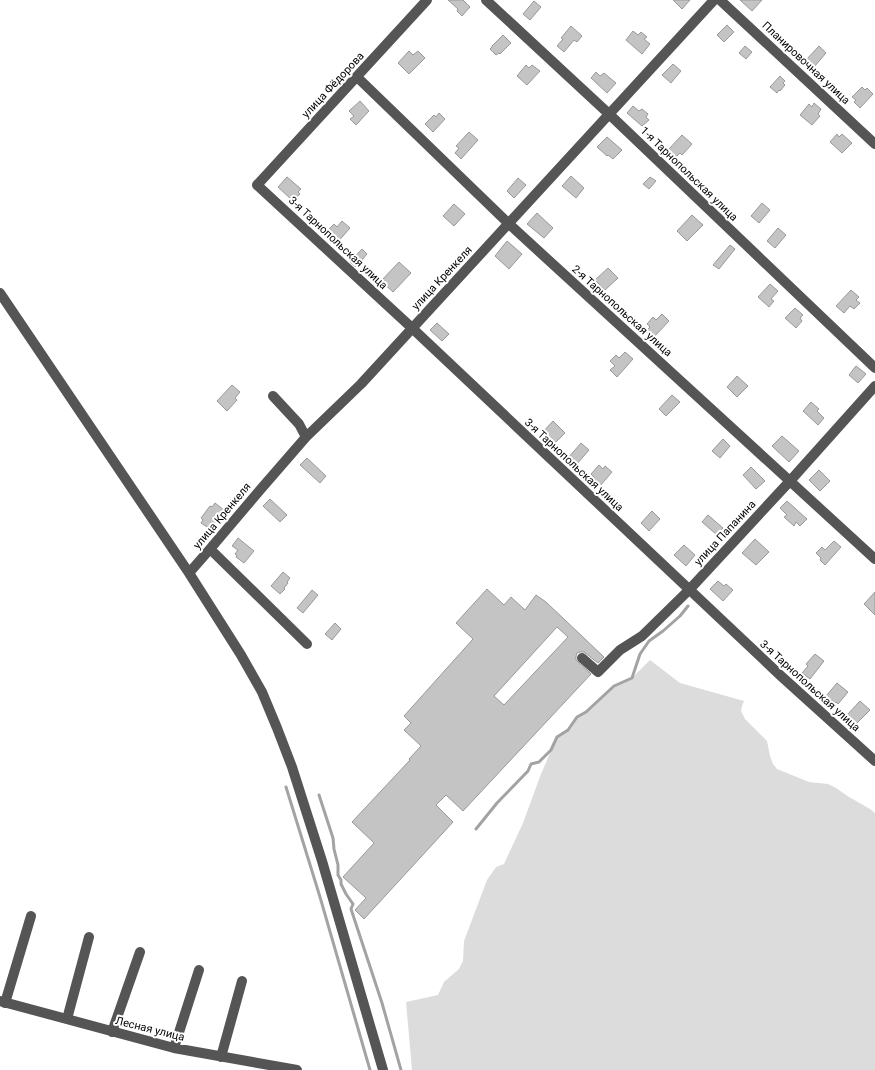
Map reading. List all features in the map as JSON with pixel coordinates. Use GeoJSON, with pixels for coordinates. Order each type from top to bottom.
{"type":"FeatureCollection","features":[{"type":"Feature","properties":{"kind":"street","name":"улица Фёдорова"},"geometry":{"type":"LineString","coordinates":[[257,185],[427,0]]}},
{"type":"Feature","properties":{"kind":"street","name":"1-я Тарнопольская улица"},"geometry":{"type":"LineString","coordinates":[[486,0],[609,114],[875,368]]}},
{"type":"Feature","properties":{"kind":"street","name":"улица Кренкеля"},"geometry":{"type":"LineString","coordinates":[[189,573],[306,437],[361,384],[714,0]]}},
{"type":"Feature","properties":{"kind":"street","name":"Планировочная улица"},"geometry":{"type":"LineString","coordinates":[[720,0],[875,144]]}},
{"type":"Feature","properties":{"kind":"street","name":"2-я Тарнопольская улица"},"geometry":{"type":"LineString","coordinates":[[357,77],[508,224],[875,559]]}},
{"type":"Feature","properties":{"kind":"street","name":"3-я Тарнопольская улица"},"geometry":{"type":"LineString","coordinates":[[257,185],[412,328],[781,676],[875,761]]}},
{"type":"Feature","properties":{"kind":"street"},"geometry":{"type":"LineString","coordinates":[[0,293],[189,573],[241,655],[262,692],[278,728],[320,853],[383,1070]]}},
{"type":"Feature","properties":{"kind":"street","name":"улица Папанина"},"geometry":{"type":"LineString","coordinates":[[582,658],[598,672],[620,650],[642,636],[689,590],[875,386]]}},
{"type":"Feature","properties":{"kind":"street"},"geometry":{"type":"LineString","coordinates":[[273,396],[299,424],[306,437]]}},
{"type":"Feature","properties":{"kind":"street"},"geometry":{"type":"LineString","coordinates":[[210,549],[307,644]]}},
{"type":"Feature","properties":{"kind":"street"},"geometry":{"type":"LineString","coordinates":[[2,1002],[31,916]]}},
{"type":"Feature","properties":{"kind":"street"},"geometry":{"type":"LineString","coordinates":[[67,1019],[90,937]]}},
{"type":"Feature","properties":{"kind":"street"},"geometry":{"type":"LineString","coordinates":[[112,1032],[140,952]]}},
{"type":"Feature","properties":{"kind":"street"},"geometry":{"type":"LineString","coordinates":[[174,1048],[199,970]]}},
{"type":"Feature","properties":{"kind":"street"},"geometry":{"type":"LineString","coordinates":[[221,1057],[242,981]]}},
{"type":"Feature","properties":{"kind":"street","name":"Лесная улица"},"geometry":{"type":"LineString","coordinates":[[2,1002],[174,1048],[297,1070]]}},
{"type":"Feature","properties":{"kind":"shaded area"},"geometry":{"type":"Polygon","coordinates":[[[650,660],[680,683],[744,701],[741,711],[745,719],[767,741],[770,756],[777,769],[809,782],[828,784],[875,813],[875,1070],[412,1070],[406,1002],[438,995],[444,982],[459,969],[463,961],[464,941],[487,880],[496,867],[504,864],[523,823],[541,774],[557,737],[568,730],[577,717],[586,712],[614,686],[632,678],[650,660]]]}},
{"type":"Feature","properties":{"kind":"building"},"geometry":{"type":"Polygon","coordinates":[[[448,0],[463,0],[470,7],[462,16],[457,11],[458,9],[448,0]]]}},
{"type":"Feature","properties":{"kind":"building"},"geometry":{"type":"Polygon","coordinates":[[[673,0],[690,0],[682,9],[673,0]]]}},
{"type":"Feature","properties":{"kind":"building"},"geometry":{"type":"Polygon","coordinates":[[[740,0],[762,0],[752,11],[740,0]]]}},
{"type":"Feature","properties":{"kind":"building"},"geometry":{"type":"Polygon","coordinates":[[[534,1],[541,7],[530,20],[523,14],[534,1]]]}},
{"type":"Feature","properties":{"kind":"building"},"geometry":{"type":"Polygon","coordinates":[[[727,25],[734,32],[724,42],[717,35],[727,25]]]}},
{"type":"Feature","properties":{"kind":"building"},"geometry":{"type":"Polygon","coordinates":[[[571,26],[582,36],[577,42],[574,40],[564,52],[557,46],[563,39],[561,38],[571,26]]]}},
{"type":"Feature","properties":{"kind":"building"},"geometry":{"type":"Polygon","coordinates":[[[633,31],[638,35],[641,32],[647,37],[644,39],[650,44],[642,54],[626,40],[633,31]]]}},
{"type":"Feature","properties":{"kind":"building"},"geometry":{"type":"Polygon","coordinates":[[[503,35],[511,43],[500,54],[499,53],[496,55],[490,49],[503,35]]]}},
{"type":"Feature","properties":{"kind":"building"},"geometry":{"type":"Polygon","coordinates":[[[745,46],[752,52],[746,59],[739,53],[745,46]]]}},
{"type":"Feature","properties":{"kind":"building"},"geometry":{"type":"Polygon","coordinates":[[[819,46],[826,53],[814,67],[806,60],[819,46]]]}},
{"type":"Feature","properties":{"kind":"building"},"geometry":{"type":"Polygon","coordinates":[[[409,51],[413,55],[418,51],[425,58],[409,74],[398,63],[409,51]]]}},
{"type":"Feature","properties":{"kind":"building"},"geometry":{"type":"Polygon","coordinates":[[[673,64],[681,71],[671,83],[662,75],[673,64]]]}},
{"type":"Feature","properties":{"kind":"building"},"geometry":{"type":"Polygon","coordinates":[[[526,65],[529,68],[532,65],[540,71],[527,85],[517,76],[526,65]]]}},
{"type":"Feature","properties":{"kind":"building"},"geometry":{"type":"Polygon","coordinates":[[[596,72],[600,76],[604,73],[616,83],[607,93],[591,78],[596,72]]]}},
{"type":"Feature","properties":{"kind":"building"},"geometry":{"type":"Polygon","coordinates":[[[780,76],[785,81],[783,83],[785,85],[777,93],[770,87],[780,76]]]}},
{"type":"Feature","properties":{"kind":"building"},"geometry":{"type":"Polygon","coordinates":[[[862,87],[865,90],[867,88],[873,94],[860,108],[854,102],[856,100],[852,97],[862,87]]]}},
{"type":"Feature","properties":{"kind":"building"},"geometry":{"type":"Polygon","coordinates":[[[360,101],[369,111],[356,125],[350,119],[354,116],[349,111],[360,101]]]}},
{"type":"Feature","properties":{"kind":"building"},"geometry":{"type":"Polygon","coordinates":[[[814,103],[821,109],[818,114],[820,116],[812,125],[800,115],[809,104],[812,107],[814,103]]]}},
{"type":"Feature","properties":{"kind":"building"},"geometry":{"type":"Polygon","coordinates":[[[633,106],[639,111],[642,109],[648,114],[646,117],[649,120],[642,126],[627,113],[633,106]]]}},
{"type":"Feature","properties":{"kind":"building"},"geometry":{"type":"Polygon","coordinates":[[[439,113],[445,119],[433,132],[425,124],[434,115],[436,117],[439,113]]]}},
{"type":"Feature","properties":{"kind":"building"},"geometry":{"type":"Polygon","coordinates":[[[469,132],[478,140],[461,159],[455,153],[459,148],[456,146],[469,132]]]}},
{"type":"Feature","properties":{"kind":"building"},"geometry":{"type":"Polygon","coordinates":[[[837,134],[839,137],[842,134],[852,143],[842,153],[830,142],[837,134]]]}},
{"type":"Feature","properties":{"kind":"building"},"geometry":{"type":"Polygon","coordinates":[[[682,135],[692,144],[682,155],[680,153],[676,157],[668,150],[682,135]]]}},
{"type":"Feature","properties":{"kind":"building"},"geometry":{"type":"Polygon","coordinates":[[[607,137],[622,150],[613,159],[597,147],[607,137]]]}},
{"type":"Feature","properties":{"kind":"building"},"geometry":{"type":"Polygon","coordinates":[[[571,176],[584,188],[576,198],[562,186],[571,176]]]}},
{"type":"Feature","properties":{"kind":"building"},"geometry":{"type":"Polygon","coordinates":[[[287,177],[301,189],[298,192],[300,194],[293,201],[278,187],[287,177]]]}},
{"type":"Feature","properties":{"kind":"building"},"geometry":{"type":"Polygon","coordinates":[[[650,177],[656,181],[649,189],[643,184],[650,177]]]}},
{"type":"Feature","properties":{"kind":"building"},"geometry":{"type":"Polygon","coordinates":[[[518,178],[526,185],[514,198],[507,191],[518,178]]]}},
{"type":"Feature","properties":{"kind":"building"},"geometry":{"type":"Polygon","coordinates":[[[762,203],[770,210],[759,223],[751,216],[762,203]]]}},
{"type":"Feature","properties":{"kind":"building"},"geometry":{"type":"Polygon","coordinates":[[[454,204],[465,214],[454,226],[443,216],[454,204]]]}},
{"type":"Feature","properties":{"kind":"building"},"geometry":{"type":"Polygon","coordinates":[[[537,213],[553,228],[544,238],[527,224],[537,213]]]}},
{"type":"Feature","properties":{"kind":"building"},"geometry":{"type":"Polygon","coordinates":[[[692,215],[703,225],[687,241],[677,231],[692,215]]]}},
{"type":"Feature","properties":{"kind":"building"},"geometry":{"type":"Polygon","coordinates":[[[342,221],[350,228],[336,244],[328,236],[332,233],[328,230],[334,224],[337,227],[342,221]]]}},
{"type":"Feature","properties":{"kind":"building"},"geometry":{"type":"Polygon","coordinates":[[[778,228],[786,235],[775,248],[767,241],[778,228]]]}},
{"type":"Feature","properties":{"kind":"building"},"geometry":{"type":"Polygon","coordinates":[[[507,241],[522,254],[509,269],[495,256],[507,241]]]}},
{"type":"Feature","properties":{"kind":"building"},"geometry":{"type":"Polygon","coordinates":[[[730,245],[735,249],[719,269],[713,265],[730,245]]]}},
{"type":"Feature","properties":{"kind":"building"},"geometry":{"type":"Polygon","coordinates":[[[362,249],[367,254],[356,267],[350,262],[362,249]]]}},
{"type":"Feature","properties":{"kind":"building"},"geometry":{"type":"Polygon","coordinates":[[[399,262],[411,273],[393,292],[381,281],[399,262]]]}},
{"type":"Feature","properties":{"kind":"building"},"geometry":{"type":"Polygon","coordinates":[[[608,268],[618,278],[605,290],[595,280],[608,268]]]}},
{"type":"Feature","properties":{"kind":"building"},"geometry":{"type":"Polygon","coordinates":[[[770,284],[778,291],[771,299],[774,301],[769,307],[758,297],[770,284]]]}},
{"type":"Feature","properties":{"kind":"building"},"geometry":{"type":"Polygon","coordinates":[[[851,290],[859,297],[856,300],[860,303],[854,309],[850,306],[844,313],[836,306],[851,290]]]}},
{"type":"Feature","properties":{"kind":"building"},"geometry":{"type":"Polygon","coordinates":[[[795,308],[803,315],[800,318],[802,321],[796,328],[785,318],[795,308]]]}},
{"type":"Feature","properties":{"kind":"building"},"geometry":{"type":"Polygon","coordinates":[[[662,314],[669,321],[653,338],[646,331],[650,327],[647,324],[653,317],[656,320],[662,314]]]}},
{"type":"Feature","properties":{"kind":"building"},"geometry":{"type":"Polygon","coordinates":[[[437,323],[449,334],[442,341],[430,330],[437,323]]]}},
{"type":"Feature","properties":{"kind":"building"},"geometry":{"type":"Polygon","coordinates":[[[625,352],[633,359],[617,377],[610,370],[615,366],[610,361],[616,355],[619,358],[625,352]]]}},
{"type":"Feature","properties":{"kind":"building"},"geometry":{"type":"Polygon","coordinates":[[[856,366],[866,374],[858,383],[849,375],[856,366]]]}},
{"type":"Feature","properties":{"kind":"building"},"geometry":{"type":"Polygon","coordinates":[[[737,376],[748,386],[737,397],[727,387],[737,376]]]}},
{"type":"Feature","properties":{"kind":"building"},"geometry":{"type":"Polygon","coordinates":[[[232,385],[240,392],[235,398],[237,400],[227,411],[217,401],[232,385]]]}},
{"type":"Feature","properties":{"kind":"building"},"geometry":{"type":"Polygon","coordinates":[[[672,395],[680,402],[666,416],[659,409],[672,395]]]}},
{"type":"Feature","properties":{"kind":"building"},"geometry":{"type":"Polygon","coordinates":[[[811,402],[819,409],[817,411],[824,418],[818,425],[803,411],[811,402]]]}},
{"type":"Feature","properties":{"kind":"building"},"geometry":{"type":"Polygon","coordinates":[[[553,421],[565,433],[554,444],[542,433],[553,421]]]}},
{"type":"Feature","properties":{"kind":"building"},"geometry":{"type":"Polygon","coordinates":[[[782,436],[799,451],[789,462],[772,446],[782,436]]]}},
{"type":"Feature","properties":{"kind":"building"},"geometry":{"type":"Polygon","coordinates":[[[723,439],[730,446],[720,458],[712,451],[723,439]]]}},
{"type":"Feature","properties":{"kind":"building"},"geometry":{"type":"Polygon","coordinates":[[[581,443],[589,450],[576,465],[568,458],[581,443]]]}},
{"type":"Feature","properties":{"kind":"building"},"geometry":{"type":"Polygon","coordinates":[[[307,458],[326,476],[320,483],[300,465],[307,458]]]}},
{"type":"Feature","properties":{"kind":"building"},"geometry":{"type":"Polygon","coordinates":[[[599,465],[603,469],[605,466],[612,472],[600,486],[593,480],[595,478],[591,474],[599,465]]]}},
{"type":"Feature","properties":{"kind":"building"},"geometry":{"type":"Polygon","coordinates":[[[751,467],[765,481],[756,489],[743,475],[751,467]]]}},
{"type":"Feature","properties":{"kind":"building"},"geometry":{"type":"Polygon","coordinates":[[[819,470],[830,481],[820,491],[809,480],[819,470]]]}},
{"type":"Feature","properties":{"kind":"building"},"geometry":{"type":"Polygon","coordinates":[[[270,499],[287,515],[280,522],[263,506],[270,499]]]}},
{"type":"Feature","properties":{"kind":"building"},"geometry":{"type":"Polygon","coordinates":[[[787,501],[807,519],[800,526],[796,522],[794,526],[784,517],[787,515],[780,508],[787,501]]]}},
{"type":"Feature","properties":{"kind":"building"},"geometry":{"type":"Polygon","coordinates":[[[215,503],[224,510],[210,529],[201,523],[203,520],[201,518],[210,506],[212,507],[215,503]]]}},
{"type":"Feature","properties":{"kind":"building"},"geometry":{"type":"Polygon","coordinates":[[[652,511],[660,519],[649,531],[641,523],[652,511]]]}},
{"type":"Feature","properties":{"kind":"building"},"geometry":{"type":"Polygon","coordinates":[[[708,515],[723,528],[717,535],[702,522],[708,515]]]}},
{"type":"Feature","properties":{"kind":"building"},"geometry":{"type":"Polygon","coordinates":[[[238,538],[254,551],[244,563],[236,557],[237,555],[235,554],[238,550],[232,546],[238,538]]]}},
{"type":"Feature","properties":{"kind":"building"},"geometry":{"type":"Polygon","coordinates":[[[755,539],[769,552],[756,565],[742,553],[755,539]]]}},
{"type":"Feature","properties":{"kind":"building"},"geometry":{"type":"Polygon","coordinates":[[[834,541],[841,547],[825,565],[816,553],[822,547],[825,550],[834,541]]]}},
{"type":"Feature","properties":{"kind":"building"},"geometry":{"type":"Polygon","coordinates":[[[684,545],[695,555],[686,566],[674,555],[684,545]]]}},
{"type":"Feature","properties":{"kind":"building"},"geometry":{"type":"Polygon","coordinates":[[[283,572],[290,578],[284,588],[285,589],[280,594],[271,586],[283,572]]]}},
{"type":"Feature","properties":{"kind":"building"},"geometry":{"type":"Polygon","coordinates":[[[718,581],[724,586],[726,584],[733,590],[723,601],[710,589],[718,581]]]}},
{"type":"Feature","properties":{"kind":"building"},"geometry":{"type":"Polygon","coordinates":[[[487,589],[504,605],[511,597],[525,610],[536,595],[546,602],[604,657],[598,663],[584,652],[577,653],[576,660],[591,674],[463,811],[446,795],[436,805],[453,822],[364,919],[355,910],[366,898],[343,877],[374,843],[352,822],[410,760],[409,759],[421,746],[404,730],[411,723],[404,716],[473,639],[456,623],[487,589]],[[557,627],[494,696],[504,705],[568,637],[557,627]]]}},
{"type":"Feature","properties":{"kind":"building"},"geometry":{"type":"Polygon","coordinates":[[[312,590],[318,595],[303,613],[297,608],[312,590]]]}},
{"type":"Feature","properties":{"kind":"building"},"geometry":{"type":"Polygon","coordinates":[[[875,592],[875,615],[864,604],[875,592]]]}},
{"type":"Feature","properties":{"kind":"building"},"geometry":{"type":"Polygon","coordinates":[[[335,623],[341,629],[332,640],[325,634],[335,623]]]}},
{"type":"Feature","properties":{"kind":"building"},"geometry":{"type":"Polygon","coordinates":[[[815,654],[824,661],[810,679],[802,673],[808,666],[806,664],[815,654]]]}},
{"type":"Feature","properties":{"kind":"building"},"geometry":{"type":"Polygon","coordinates":[[[837,683],[848,692],[838,704],[826,696],[837,683]]]}},
{"type":"Feature","properties":{"kind":"building"},"geometry":{"type":"Polygon","coordinates":[[[860,701],[870,710],[856,724],[847,715],[860,701]]]}},
{"type":"Feature","properties":{"kind":"waterway"},"geometry":{"type":"LineString","coordinates":[[476,829],[497,803],[528,771],[531,764],[539,762],[551,750],[557,737],[568,730],[577,717],[586,712],[614,686],[632,678],[640,654],[649,641],[680,616],[688,606]]}},
{"type":"Feature","properties":{"kind":"waterway"},"geometry":{"type":"LineString","coordinates":[[286,787],[320,897],[370,1070]]}},
{"type":"Feature","properties":{"kind":"waterway"},"geometry":{"type":"LineString","coordinates":[[319,795],[333,838],[338,865],[338,875],[346,894],[353,904],[351,909],[382,1003],[401,1070]]}}]}
